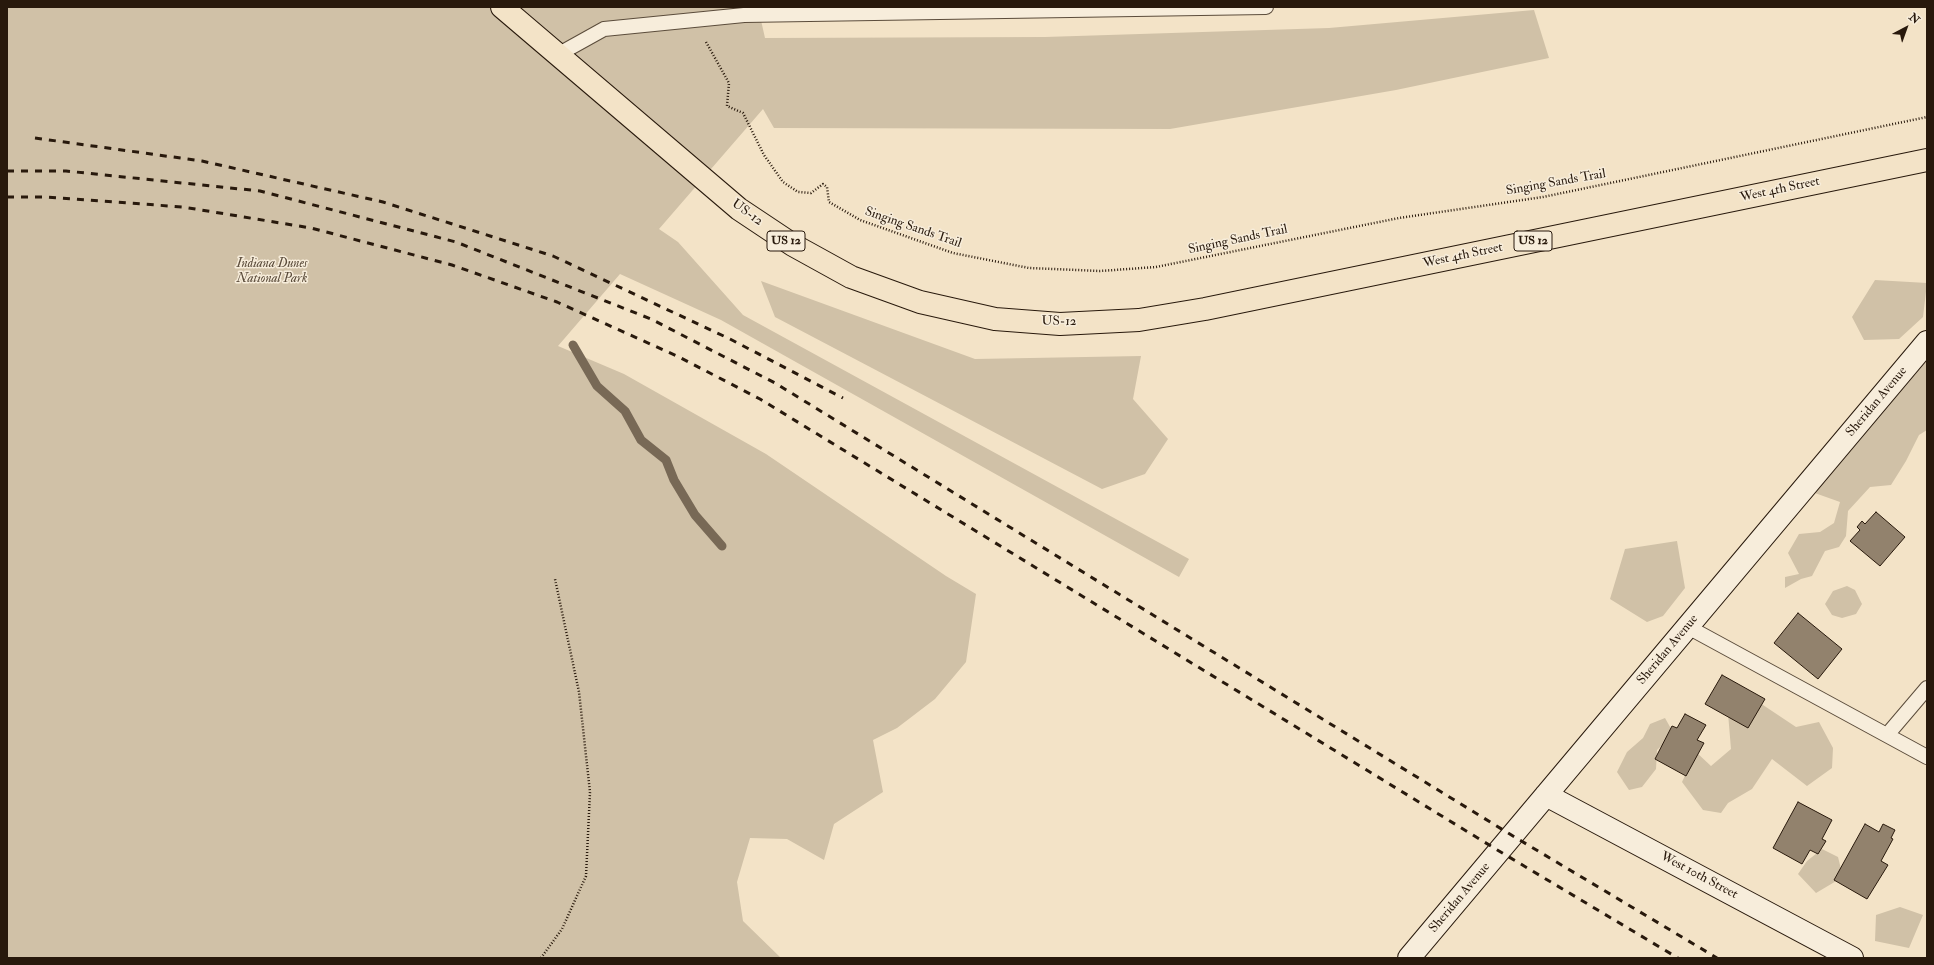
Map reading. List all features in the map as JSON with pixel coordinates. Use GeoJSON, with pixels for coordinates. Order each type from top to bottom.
{"type":"FeatureCollection","features":[{"type":"Feature","properties":{"kind":"main road","name":"US-12"},"geometry":{"type":"LineString","coordinates":[[502,7],[740,209],[793,245],[852,277],[920,302],[995,319],[1060,324],[1139,320]]}},
{"type":"Feature","properties":{"kind":"main road","name":"West 4th Street"},"geometry":{"type":"LineString","coordinates":[[1139,320],[1205,309],[1927,160]]}},
{"type":"Feature","properties":{"kind":"street","name":"Sheridan Avenue"},"geometry":{"type":"LineString","coordinates":[[1409,958],[1927,342]]}},
{"type":"Feature","properties":{"kind":"street","name":"West 10th Street"},"geometry":{"type":"LineString","coordinates":[[1546,795],[1852,958]]}},
{"type":"Feature","properties":{"kind":"lane"},"geometry":{"type":"LineString","coordinates":[[559,54],[604,29],[744,16],[1266,7]]}},
{"type":"Feature","properties":{"kind":"lane"},"geometry":{"type":"LineString","coordinates":[[1688,627],[1927,757]]}},
{"type":"Feature","properties":{"kind":"lane"},"geometry":{"type":"LineString","coordinates":[[1887,735],[1927,688]]}},
{"type":"Feature","properties":{"kind":"path","name":"Singing Sands Trail"},"geometry":{"type":"LineString","coordinates":[[694,20],[729,83],[727,106],[743,113],[764,155],[783,182],[798,192],[811,193],[823,184],[827,187],[829,202],[860,220],[953,253],[1029,268],[1100,271],[1156,267],[1399,218],[1543,197],[1927,117]]}},
{"type":"Feature","properties":{"kind":"path"},"geometry":{"type":"LineString","coordinates":[[541,958],[562,929],[586,876],[590,792],[579,692],[555,579]]}},
{"type":"Feature","properties":{"kind":"green space","name":"Indiana Dunes National Park"},"geometry":{"type":"Polygon","coordinates":[[[7,7],[758,7],[765,38],[1045,37],[1329,28],[1534,10],[1549,58],[1396,90],[1170,129],[774,128],[763,109],[659,229],[678,242],[743,315],[1189,559],[1179,577],[721,320],[620,274],[558,346],[624,374],[766,454],[946,576],[976,594],[966,662],[935,699],[897,728],[873,740],[883,792],[834,824],[824,860],[787,839],[750,838],[737,882],[743,921],[781,958],[7,958],[7,7]]]}},
{"type":"Feature","properties":{"kind":"green space"},"geometry":{"type":"Polygon","coordinates":[[[1875,280],[1927,283],[1923,317],[1899,339],[1864,340],[1852,317],[1875,280]]]}},
{"type":"Feature","properties":{"kind":"green space"},"geometry":{"type":"Polygon","coordinates":[[[761,281],[975,359],[1141,356],[1133,399],[1168,439],[1145,474],[1102,489],[775,317],[761,281]]]}},
{"type":"Feature","properties":{"kind":"green space"},"geometry":{"type":"Polygon","coordinates":[[[1927,356],[1927,430],[1919,435],[1906,461],[1891,485],[1870,487],[1848,511],[1846,536],[1839,547],[1825,551],[1812,576],[1801,579],[1785,588],[1785,577],[1799,574],[1788,553],[1799,534],[1820,532],[1834,523],[1840,502],[1812,492],[1927,356]]]}},
{"type":"Feature","properties":{"kind":"green space"},"geometry":{"type":"Polygon","coordinates":[[[1677,541],[1685,588],[1663,616],[1647,622],[1610,599],[1625,549],[1677,541]]]}},
{"type":"Feature","properties":{"kind":"green space"},"geometry":{"type":"Polygon","coordinates":[[[1847,586],[1855,590],[1862,604],[1856,614],[1842,618],[1832,615],[1825,604],[1833,591],[1847,586]]]}},
{"type":"Feature","properties":{"kind":"green space"},"geometry":{"type":"Polygon","coordinates":[[[1760,703],[1796,727],[1819,722],[1833,748],[1832,768],[1807,786],[1772,759],[1752,789],[1728,803],[1721,813],[1703,810],[1682,782],[1696,752],[1711,766],[1731,749],[1728,713],[1760,703]]]}},
{"type":"Feature","properties":{"kind":"green space"},"geometry":{"type":"Polygon","coordinates":[[[1665,718],[1674,734],[1657,750],[1656,769],[1642,787],[1629,790],[1617,772],[1627,752],[1643,738],[1650,724],[1665,718]]]}},
{"type":"Feature","properties":{"kind":"green space"},"geometry":{"type":"Polygon","coordinates":[[[1822,849],[1838,857],[1843,877],[1816,893],[1798,874],[1807,861],[1822,849]]]}},
{"type":"Feature","properties":{"kind":"green space"},"geometry":{"type":"Polygon","coordinates":[[[1900,907],[1923,915],[1909,948],[1875,941],[1876,915],[1900,907]]]}},
{"type":"Feature","properties":{"kind":"building"},"geometry":{"type":"Polygon","coordinates":[[[1876,512],[1905,537],[1880,566],[1850,541],[1860,530],[1857,527],[1862,521],[1865,524],[1876,512]]]}},
{"type":"Feature","properties":{"kind":"building"},"geometry":{"type":"Polygon","coordinates":[[[1798,613],[1842,649],[1818,679],[1774,643],[1798,613]]]}},
{"type":"Feature","properties":{"kind":"building"},"geometry":{"type":"Polygon","coordinates":[[[1722,675],[1765,699],[1748,728],[1705,704],[1722,675]]]}},
{"type":"Feature","properties":{"kind":"building"},"geometry":{"type":"Polygon","coordinates":[[[1685,714],[1706,725],[1697,740],[1704,743],[1686,776],[1655,759],[1672,726],[1677,728],[1685,714]]]}},
{"type":"Feature","properties":{"kind":"building"},"geometry":{"type":"Polygon","coordinates":[[[1798,802],[1832,820],[1822,839],[1826,841],[1818,854],[1810,850],[1802,864],[1773,848],[1798,802]]]}},
{"type":"Feature","properties":{"kind":"building"},"geometry":{"type":"Polygon","coordinates":[[[1865,824],[1879,832],[1883,824],[1895,830],[1891,838],[1893,839],[1881,861],[1888,865],[1867,899],[1834,880],[1865,824]]]}},
{"type":"Feature","properties":{"kind":"waterway"},"geometry":{"type":"LineString","coordinates":[[573,345],[597,386],[625,411],[641,440],[666,460],[674,480],[695,515],[722,546]]}},
{"type":"Feature","properties":{"kind":"railway"},"geometry":{"type":"LineString","coordinates":[[35,138],[202,161],[383,202],[553,256],[730,339],[843,398]]}},
{"type":"Feature","properties":{"kind":"railway"},"geometry":{"type":"LineString","coordinates":[[7,171],[66,171],[260,191],[456,242],[651,319],[775,383],[1513,836],[1717,958]]}},
{"type":"Feature","properties":{"kind":"railway"},"geometry":{"type":"LineString","coordinates":[[7,197],[46,197],[183,207],[311,228],[452,265],[557,302],[677,356],[760,399],[1499,851],[1678,958]]}}]}
